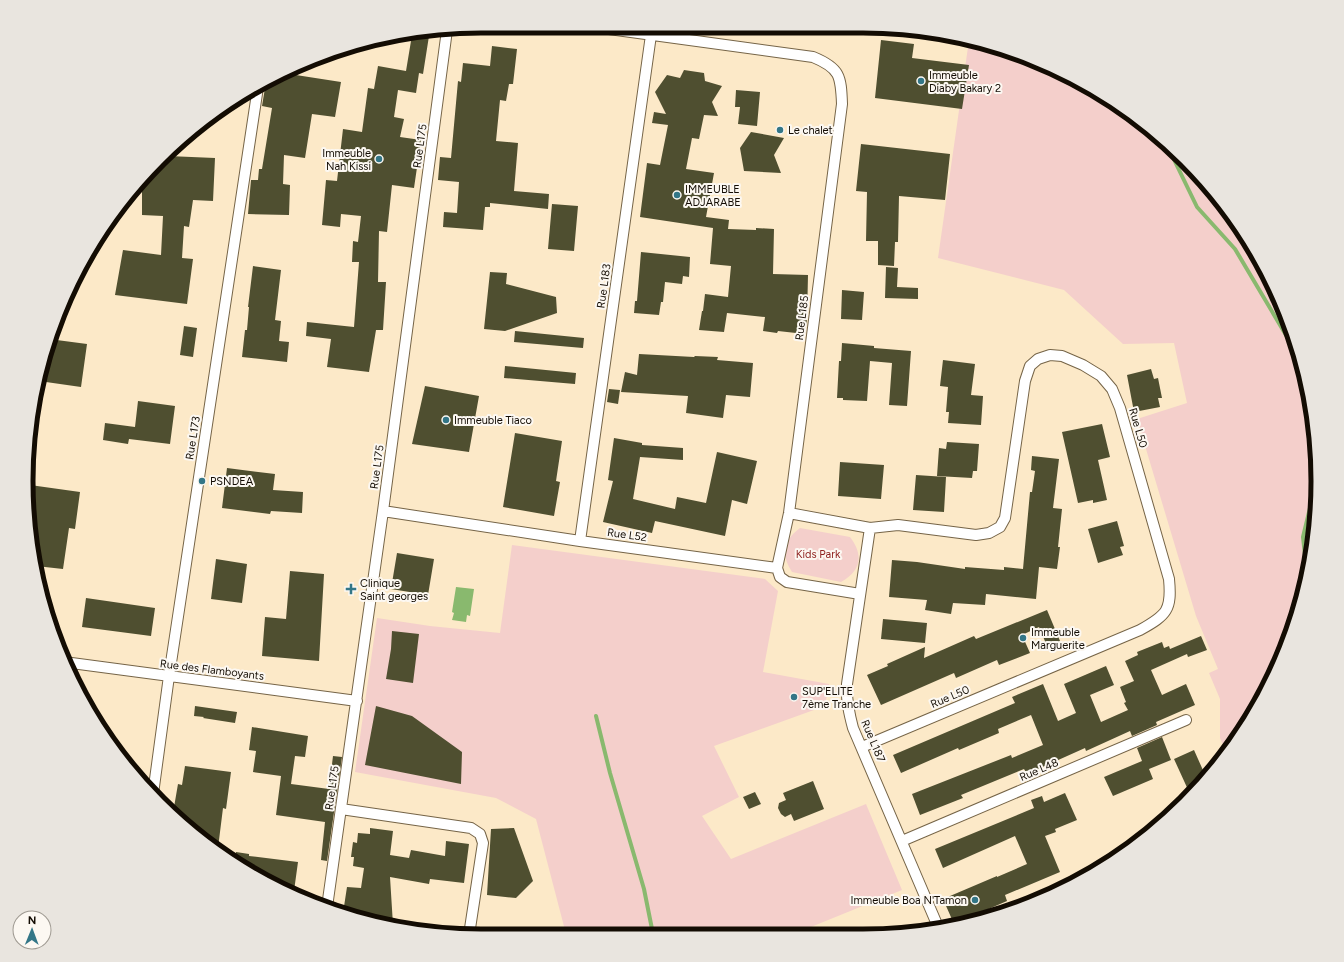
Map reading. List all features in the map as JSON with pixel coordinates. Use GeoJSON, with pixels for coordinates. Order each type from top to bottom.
{"type":"FeatureCollection","features":[{"type":"Feature","properties":{"kind":"street"},"geometry":{"type":"LineString","coordinates":[[637,33],[651,35]]}},
{"type":"Feature","properties":{"kind":"street","name":"Rue L175"},"geometry":{"type":"LineString","coordinates":[[328,902],[357,701],[447,34]]}},
{"type":"Feature","properties":{"kind":"street","name":"Rue L185"},"geometry":{"type":"LineString","coordinates":[[651,35],[813,57],[825,62],[836,71],[841,83],[842,104],[789,512],[777,568]]}},
{"type":"Feature","properties":{"kind":"street","name":"Rue L183"},"geometry":{"type":"LineString","coordinates":[[580,541],[651,35]]}},
{"type":"Feature","properties":{"kind":"street","name":"Rue L173"},"geometry":{"type":"LineString","coordinates":[[154,787],[169,676],[257,93]]}},
{"type":"Feature","properties":{"kind":"street","name":"Rue L50"},"geometry":{"type":"LineString","coordinates":[[789,512],[870,528],[898,525],[976,535],[989,533],[1000,527],[1005,518],[1025,381],[1030,366],[1038,359],[1050,355],[1062,356],[1083,365],[1101,376],[1112,389],[1120,408],[1169,579],[1170,596],[1166,610],[1157,621],[1140,630],[862,747]]}},
{"type":"Feature","properties":{"kind":"street","name":"Rue L52"},"geometry":{"type":"LineString","coordinates":[[383,511],[580,541],[777,568]]}},
{"type":"Feature","properties":{"kind":"street","name":"Rue L187"},"geometry":{"type":"LineString","coordinates":[[870,528],[846,698],[853,728],[936,922]]}},
{"type":"Feature","properties":{"kind":"street"},"geometry":{"type":"LineString","coordinates":[[777,568],[780,577],[787,582],[860,594]]}},
{"type":"Feature","properties":{"kind":"street","name":"Rue des Flamboyants"},"geometry":{"type":"LineString","coordinates":[[72,663],[357,701]]}},
{"type":"Feature","properties":{"kind":"street","name":"Rue L48"},"geometry":{"type":"LineString","coordinates":[[902,841],[1186,720]]}},
{"type":"Feature","properties":{"kind":"street"},"geometry":{"type":"LineString","coordinates":[[341,809],[471,828],[480,834],[483,843],[470,929]]}},
{"type":"Feature","properties":{"kind":"green space"},"geometry":{"type":"Polygon","coordinates":[[[968,46],[1007,57],[1061,79],[1087,93],[1136,126],[1180,164],[1200,186],[1218,208],[1251,257],[1277,310],[1296,365],[1307,423],[1310,452],[1310,510],[1302,568],[1296,597],[1287,625],[1265,679],[1251,705],[1224,746],[1220,738],[1220,699],[1209,673],[1218,669],[1196,616],[1137,419],[1187,403],[1174,343],[1123,344],[1064,290],[938,258],[968,46]]]}},
{"type":"Feature","properties":{"kind":"green space","name":"Kids Park"},"geometry":{"type":"Polygon","coordinates":[[[800,528],[850,537],[859,556],[853,573],[841,582],[792,572],[788,565],[785,553],[787,542],[790,537],[800,528]]]}},
{"type":"Feature","properties":{"kind":"green space"},"geometry":{"type":"Polygon","coordinates":[[[512,545],[765,579],[778,591],[763,672],[829,684],[825,706],[714,746],[739,797],[702,816],[731,859],[866,804],[902,890],[806,929],[565,929],[536,819],[496,798],[355,772],[377,618],[430,626],[500,633],[512,545]]]}},
{"type":"Feature","properties":{"kind":"shaded area"},"geometry":{"type":"Polygon","coordinates":[[[456,587],[474,589],[470,616],[467,615],[466,622],[452,620],[456,587]]]}},
{"type":"Feature","properties":{"kind":"building"},"geometry":{"type":"Polygon","coordinates":[[[429,36],[423,74],[419,73],[416,93],[398,90],[394,117],[404,119],[400,137],[421,140],[414,188],[392,185],[387,232],[379,231],[378,282],[386,282],[383,330],[376,330],[369,372],[327,367],[331,339],[306,336],[307,322],[354,327],[359,262],[352,262],[353,241],[358,242],[361,216],[341,214],[340,227],[322,225],[326,180],[337,181],[343,129],[362,132],[368,88],[374,89],[378,66],[406,71],[411,39],[429,36]]]}},
{"type":"Feature","properties":{"kind":"building","name":"Immeuble Diaby Bakary 2"},"geometry":{"type":"Polygon","coordinates":[[[881,40],[914,44],[912,58],[969,65],[962,109],[875,98],[881,40]]]}},
{"type":"Feature","properties":{"kind":"building"},"geometry":{"type":"Polygon","coordinates":[[[492,46],[517,49],[513,84],[509,84],[506,101],[500,100],[496,141],[518,143],[514,191],[549,194],[548,209],[490,203],[490,207],[485,207],[483,230],[443,227],[444,212],[457,213],[459,182],[438,180],[440,157],[451,158],[458,81],[461,82],[463,63],[490,66],[492,46]]]}},
{"type":"Feature","properties":{"kind":"building"},"geometry":{"type":"Polygon","coordinates":[[[684,70],[704,73],[705,81],[722,86],[712,102],[718,116],[704,115],[699,139],[692,138],[686,169],[714,173],[706,217],[729,220],[728,229],[774,229],[773,274],[808,275],[807,319],[805,334],[763,331],[765,317],[727,313],[724,332],[699,330],[705,294],[728,297],[731,266],[710,264],[713,228],[640,217],[647,163],[660,165],[668,125],[652,123],[654,112],[666,114],[655,92],[667,75],[680,78],[684,70]]]}},
{"type":"Feature","properties":{"kind":"building"},"geometry":{"type":"Polygon","coordinates":[[[293,75],[341,82],[335,117],[312,114],[305,158],[284,155],[283,184],[290,185],[289,215],[248,214],[251,180],[258,180],[259,169],[262,169],[272,108],[262,106],[265,89],[293,75]]]}},
{"type":"Feature","properties":{"kind":"building"},"geometry":{"type":"Polygon","coordinates":[[[736,90],[760,92],[757,126],[738,124],[740,107],[735,107],[736,90]]]}},
{"type":"Feature","properties":{"kind":"building"},"geometry":{"type":"Polygon","coordinates":[[[751,132],[784,138],[774,155],[781,173],[744,171],[740,148],[751,132]]]}},
{"type":"Feature","properties":{"kind":"building"},"geometry":{"type":"Polygon","coordinates":[[[861,144],[950,154],[945,200],[899,196],[898,242],[895,242],[894,266],[878,265],[878,241],[866,241],[867,192],[856,191],[861,144]]]}},
{"type":"Feature","properties":{"kind":"building"},"geometry":{"type":"Polygon","coordinates":[[[173,156],[215,158],[213,201],[193,200],[189,227],[184,226],[182,258],[193,259],[187,304],[115,295],[123,250],[161,255],[163,216],[142,215],[142,188],[173,156]]]}},
{"type":"Feature","properties":{"kind":"building"},"geometry":{"type":"Polygon","coordinates":[[[552,204],[578,206],[574,251],[548,249],[552,204]]]}},
{"type":"Feature","properties":{"kind":"building"},"geometry":{"type":"Polygon","coordinates":[[[641,252],[690,257],[689,277],[683,276],[682,284],[665,282],[663,302],[661,302],[659,315],[634,313],[635,301],[637,301],[641,252]]]}},
{"type":"Feature","properties":{"kind":"building"},"geometry":{"type":"Polygon","coordinates":[[[253,266],[281,270],[275,320],[281,321],[279,341],[289,342],[287,362],[242,357],[245,330],[247,330],[253,266]]]}},
{"type":"Feature","properties":{"kind":"building"},"geometry":{"type":"Polygon","coordinates":[[[886,267],[898,268],[897,287],[918,288],[918,299],[885,298],[886,267]]]}},
{"type":"Feature","properties":{"kind":"building"},"geometry":{"type":"Polygon","coordinates":[[[490,272],[507,273],[506,284],[556,297],[557,313],[505,331],[484,329],[490,272]]]}},
{"type":"Feature","properties":{"kind":"building"},"geometry":{"type":"Polygon","coordinates":[[[842,290],[864,292],[862,320],[841,319],[842,290]]]}},
{"type":"Feature","properties":{"kind":"building"},"geometry":{"type":"Polygon","coordinates":[[[184,326],[197,328],[193,357],[180,355],[184,326]]]}},
{"type":"Feature","properties":{"kind":"building"},"geometry":{"type":"Polygon","coordinates":[[[515,331],[584,338],[583,348],[514,342],[515,331]]]}},
{"type":"Feature","properties":{"kind":"building"},"geometry":{"type":"Polygon","coordinates":[[[56,340],[87,344],[81,387],[45,382],[56,340]]]}},
{"type":"Feature","properties":{"kind":"building"},"geometry":{"type":"Polygon","coordinates":[[[842,343],[874,346],[874,348],[911,351],[907,406],[889,405],[892,363],[870,361],[867,401],[843,400],[843,398],[837,398],[839,361],[841,361],[842,343]]]}},
{"type":"Feature","properties":{"kind":"building"},"geometry":{"type":"Polygon","coordinates":[[[639,354],[718,357],[717,360],[753,363],[750,397],[726,395],[723,418],[686,413],[688,396],[621,392],[625,372],[637,375],[639,354]]]}},
{"type":"Feature","properties":{"kind":"building"},"geometry":{"type":"Polygon","coordinates":[[[943,360],[975,364],[971,395],[983,396],[981,425],[948,423],[949,412],[946,412],[948,387],[940,386],[943,360]]]}},
{"type":"Feature","properties":{"kind":"building"},"geometry":{"type":"Polygon","coordinates":[[[505,366],[576,373],[575,384],[504,378],[505,366]]]}},
{"type":"Feature","properties":{"kind":"building"},"geometry":{"type":"Polygon","coordinates":[[[1151,369],[1154,379],[1158,378],[1162,398],[1158,398],[1160,407],[1134,412],[1127,375],[1151,369]]]}},
{"type":"Feature","properties":{"kind":"building","name":"Immeuble Tiaco"},"geometry":{"type":"Polygon","coordinates":[[[425,386],[479,396],[469,452],[412,444],[425,386]]]}},
{"type":"Feature","properties":{"kind":"building"},"geometry":{"type":"Polygon","coordinates":[[[609,389],[620,390],[618,404],[607,402],[609,389]]]}},
{"type":"Feature","properties":{"kind":"building"},"geometry":{"type":"Polygon","coordinates":[[[138,401],[175,406],[170,444],[129,439],[128,444],[103,440],[105,423],[135,427],[138,401]]]}},
{"type":"Feature","properties":{"kind":"building"},"geometry":{"type":"Polygon","coordinates":[[[1102,424],[1110,457],[1098,460],[1107,500],[1093,503],[1093,500],[1078,503],[1062,432],[1102,424]]]}},
{"type":"Feature","properties":{"kind":"building"},"geometry":{"type":"Polygon","coordinates":[[[515,433],[562,441],[556,481],[560,482],[554,516],[503,507],[515,433]]]}},
{"type":"Feature","properties":{"kind":"building"},"geometry":{"type":"Polygon","coordinates":[[[614,438],[642,443],[642,445],[683,448],[683,460],[640,457],[633,499],[675,509],[677,497],[706,503],[717,452],[757,461],[747,504],[732,500],[725,536],[655,521],[652,533],[603,522],[613,481],[608,480],[614,438]]]}},
{"type":"Feature","properties":{"kind":"building"},"geometry":{"type":"Polygon","coordinates":[[[947,442],[979,444],[977,471],[973,471],[972,478],[937,476],[939,448],[946,449],[947,442]]]}},
{"type":"Feature","properties":{"kind":"building"},"geometry":{"type":"Polygon","coordinates":[[[1032,456],[1059,459],[1053,508],[1062,509],[1057,569],[1039,567],[1036,599],[986,594],[985,605],[953,603],[951,614],[925,610],[927,600],[889,597],[892,560],[965,569],[965,567],[1004,570],[1004,567],[1023,569],[1030,492],[1032,492],[1035,471],[1031,470],[1032,456]]]}},
{"type":"Feature","properties":{"kind":"building"},"geometry":{"type":"Polygon","coordinates":[[[840,462],[884,465],[881,499],[838,496],[840,462]]]}},
{"type":"Feature","properties":{"kind":"building"},"geometry":{"type":"Polygon","coordinates":[[[227,468],[275,474],[273,490],[303,492],[302,513],[271,511],[270,514],[222,508],[227,468]]]}},
{"type":"Feature","properties":{"kind":"building"},"geometry":{"type":"Polygon","coordinates":[[[916,475],[946,477],[944,512],[913,510],[916,475]]]}},
{"type":"Feature","properties":{"kind":"building"},"geometry":{"type":"Polygon","coordinates":[[[33,485],[80,492],[75,529],[69,528],[63,569],[42,567],[37,539],[33,485]]]}},
{"type":"Feature","properties":{"kind":"building"},"geometry":{"type":"Polygon","coordinates":[[[1117,521],[1124,546],[1120,547],[1123,555],[1098,563],[1088,529],[1117,521]]]}},
{"type":"Feature","properties":{"kind":"building"},"geometry":{"type":"Polygon","coordinates":[[[397,553],[434,559],[428,595],[391,589],[397,553]]]}},
{"type":"Feature","properties":{"kind":"building"},"geometry":{"type":"Polygon","coordinates":[[[216,559],[247,564],[242,603],[211,599],[216,559]]]}},
{"type":"Feature","properties":{"kind":"building"},"geometry":{"type":"Polygon","coordinates":[[[290,571],[324,574],[319,661],[262,656],[265,617],[286,619],[290,571]]]}},
{"type":"Feature","properties":{"kind":"building"},"geometry":{"type":"Polygon","coordinates":[[[86,598],[155,608],[151,636],[82,627],[86,598]]]}},
{"type":"Feature","properties":{"kind":"building"},"geometry":{"type":"Polygon","coordinates":[[[1047,610],[1060,641],[1047,646],[1039,627],[1022,635],[1030,653],[999,665],[997,660],[956,678],[954,673],[881,705],[867,675],[888,666],[887,664],[925,647],[924,658],[974,636],[976,639],[1047,610]]]}},
{"type":"Feature","properties":{"kind":"building"},"geometry":{"type":"Polygon","coordinates":[[[883,619],[927,623],[925,643],[881,639],[883,619]]]}},
{"type":"Feature","properties":{"kind":"building"},"geometry":{"type":"Polygon","coordinates":[[[392,631],[419,634],[413,683],[386,679],[391,649],[392,631]]]}},
{"type":"Feature","properties":{"kind":"building"},"geometry":{"type":"Polygon","coordinates":[[[1201,636],[1207,650],[1188,657],[1187,654],[1151,670],[1162,695],[1186,684],[1195,705],[1156,722],[1157,725],[1132,736],[1130,731],[1086,751],[1085,748],[1027,774],[1024,769],[961,795],[963,798],[920,815],[912,794],[1011,755],[1012,758],[1043,745],[1031,715],[998,729],[999,733],[959,750],[958,748],[901,773],[893,755],[1015,703],[1012,697],[1043,684],[1058,721],[1076,713],[1064,684],[1106,666],[1114,685],[1090,695],[1101,722],[1128,710],[1124,703],[1126,702],[1120,687],[1134,681],[1125,661],[1138,655],[1137,652],[1162,642],[1164,648],[1169,646],[1170,649],[1201,636]]]}},
{"type":"Feature","properties":{"kind":"building"},"geometry":{"type":"Polygon","coordinates":[[[195,706],[237,712],[235,723],[194,716],[195,706]]]}},
{"type":"Feature","properties":{"kind":"building"},"geometry":{"type":"Polygon","coordinates":[[[376,706],[412,716],[462,752],[461,784],[365,765],[376,706]]]}},
{"type":"Feature","properties":{"kind":"building"},"geometry":{"type":"Polygon","coordinates":[[[252,727],[308,736],[305,757],[295,756],[291,784],[329,789],[333,756],[342,757],[327,861],[321,860],[325,822],[276,815],[281,776],[253,772],[256,751],[249,750],[252,727]]]}},
{"type":"Feature","properties":{"kind":"building"},"geometry":{"type":"Polygon","coordinates":[[[1162,737],[1171,760],[1149,769],[1153,779],[1113,796],[1104,777],[1142,761],[1137,748],[1162,737]]]}},
{"type":"Feature","properties":{"kind":"building"},"geometry":{"type":"Polygon","coordinates":[[[1194,750],[1204,772],[1188,789],[1174,759],[1194,750]]]}},
{"type":"Feature","properties":{"kind":"building"},"geometry":{"type":"Polygon","coordinates":[[[185,766],[231,772],[226,809],[223,808],[219,843],[174,807],[178,784],[182,785],[185,766]]]}},
{"type":"Feature","properties":{"kind":"building"},"geometry":{"type":"Polygon","coordinates":[[[813,781],[824,809],[794,821],[791,814],[785,817],[781,814],[778,808],[779,803],[786,800],[783,793],[813,781]]]}},
{"type":"Feature","properties":{"kind":"building"},"geometry":{"type":"Polygon","coordinates":[[[755,792],[761,804],[749,809],[743,797],[755,792]]]}},
{"type":"Feature","properties":{"kind":"building"},"geometry":{"type":"Polygon","coordinates":[[[1065,793],[1077,820],[1055,829],[1056,832],[1045,836],[1060,872],[1005,895],[1007,901],[975,915],[952,920],[943,899],[1027,864],[1015,836],[943,868],[935,849],[1034,808],[1031,800],[1042,796],[1044,802],[1065,793]]]}},
{"type":"Feature","properties":{"kind":"building"},"geometry":{"type":"Polygon","coordinates":[[[370,828],[393,831],[390,855],[409,858],[411,850],[445,856],[446,841],[469,844],[464,883],[430,879],[429,884],[390,877],[393,920],[365,914],[344,907],[347,887],[361,888],[364,868],[353,866],[354,857],[351,857],[353,842],[357,843],[358,833],[370,834],[370,828]]]}},
{"type":"Feature","properties":{"kind":"building"},"geometry":{"type":"Polygon","coordinates":[[[514,828],[533,881],[516,898],[487,895],[491,829],[514,828]]]}},
{"type":"Feature","properties":{"kind":"building"},"geometry":{"type":"Polygon","coordinates":[[[236,852],[249,854],[249,856],[298,862],[294,888],[257,869],[236,855],[236,852]]]}},
{"type":"Feature","properties":{"kind":"waterway"},"geometry":{"type":"LineString","coordinates":[[1173,158],[1197,207],[1235,249],[1287,336]]}},
{"type":"Feature","properties":{"kind":"waterway"},"geometry":{"type":"LineString","coordinates":[[1305,552],[1303,537],[1310,508]]}},
{"type":"Feature","properties":{"kind":"waterway"},"geometry":{"type":"LineString","coordinates":[[596,716],[610,773],[644,889],[652,929]]}},
{"type":"Feature","properties":{"kind":"place","name":"Immeuble Diaby Bakary 2"},"geometry":{"type":"Point","coordinates":[921,81]}},
{"type":"Feature","properties":{"kind":"place","name":"Le chalet"},"geometry":{"type":"Point","coordinates":[780,130]}},
{"type":"Feature","properties":{"kind":"place","name":"Immeuble Nah Kissi"},"geometry":{"type":"Point","coordinates":[379,159]}},
{"type":"Feature","properties":{"kind":"place","name":"IMMEUBLE ADJARABE"},"geometry":{"type":"Point","coordinates":[677,195]}},
{"type":"Feature","properties":{"kind":"place","name":"Immeuble Tiaco"},"geometry":{"type":"Point","coordinates":[446,420]}},
{"type":"Feature","properties":{"kind":"place","name":"PSNDEA"},"geometry":{"type":"Point","coordinates":[202,481]}},
{"type":"Feature","properties":{"kind":"place","name":"Clinique Saint georges"},"geometry":{"type":"Point","coordinates":[351,589]}},
{"type":"Feature","properties":{"kind":"place","name":"Immeuble Marguerite"},"geometry":{"type":"Point","coordinates":[1023,638]}},
{"type":"Feature","properties":{"kind":"place","name":"SUP'ELITE 7ème Tranche"},"geometry":{"type":"Point","coordinates":[794,697]}},
{"type":"Feature","properties":{"kind":"place","name":"Immeuble Boa N'Tamon"},"geometry":{"type":"Point","coordinates":[975,900]}}]}
